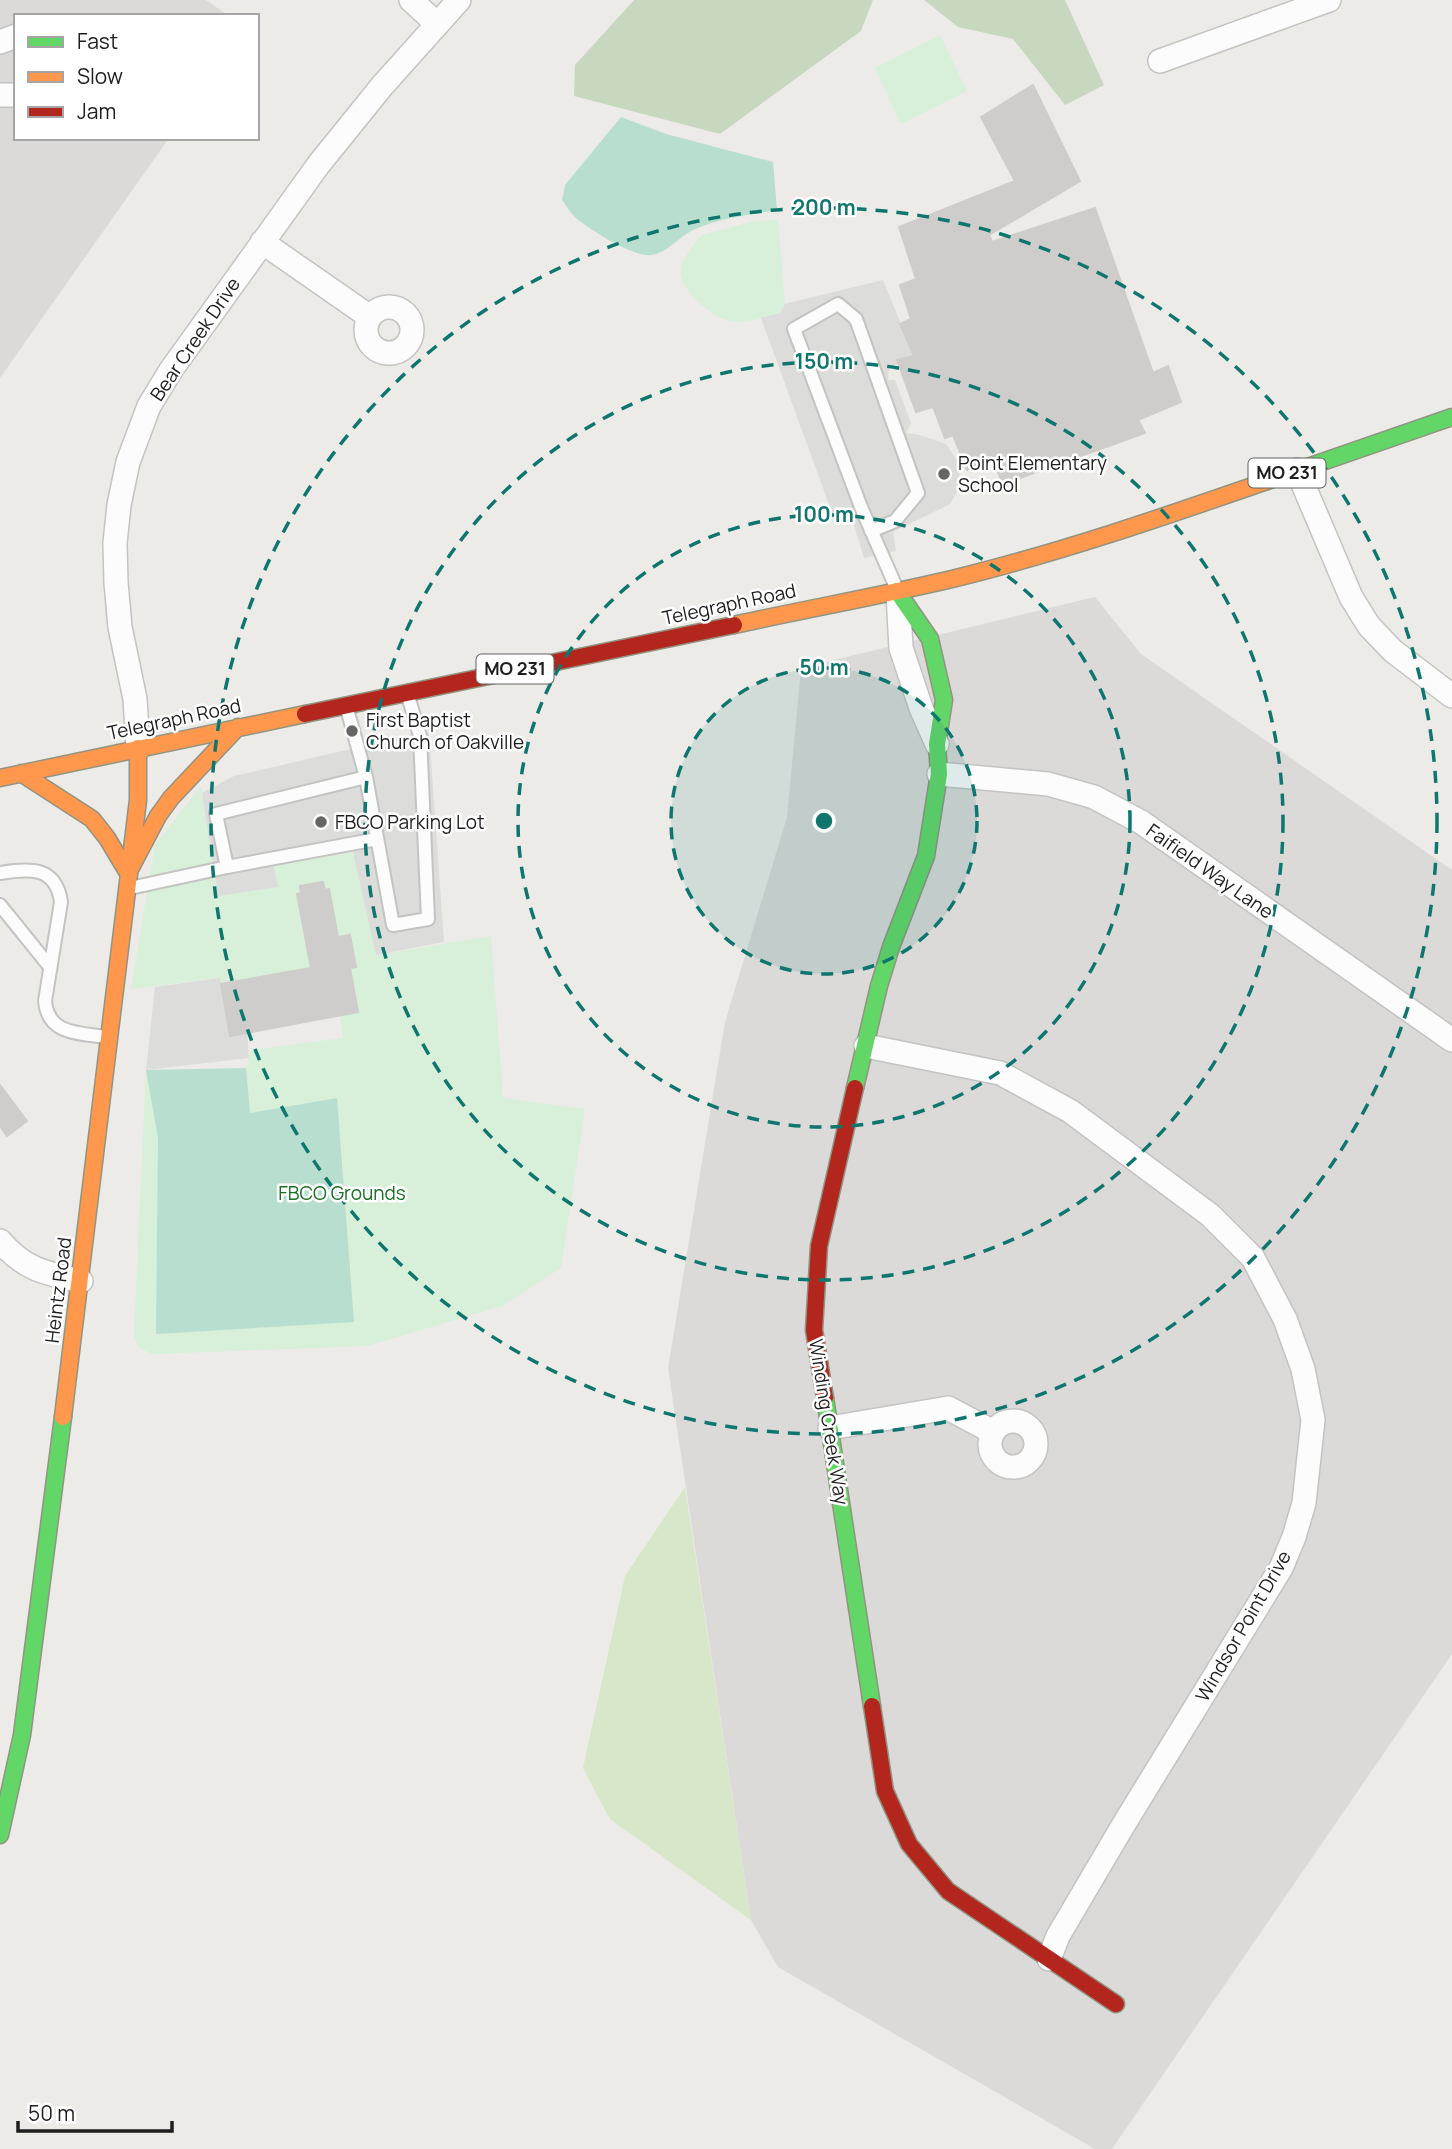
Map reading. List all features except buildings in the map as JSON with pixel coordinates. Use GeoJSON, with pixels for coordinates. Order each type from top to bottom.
{"type":"FeatureCollection","features":[{"type":"Feature","properties":{"kind":"street"},"geometry":{"type":"LineString","coordinates":[[411,0],[437,24]]}},
{"type":"Feature","properties":{"kind":"street","name":"Bear Creek Drive"},"geometry":{"type":"LineString","coordinates":[[138,748],[135,699],[120,627],[115,543],[119,505],[128,463],[149,406],[171,370],[327,154],[382,86],[459,0]]}},
{"type":"Feature","properties":{"kind":"street"},"geometry":{"type":"LineString","coordinates":[[1160,61],[1329,0]]}},
{"type":"Feature","properties":{"kind":"street"},"geometry":{"type":"LineString","coordinates":[[262,242],[370,317]]}},
{"type":"Feature","properties":{"kind":"street","name":"Telegraph Road"},"geometry":{"type":"LineString","coordinates":[[0,778],[951,579],[1123,532],[1452,417]]}},
{"type":"Feature","properties":{"kind":"street"},"geometry":{"type":"LineString","coordinates":[[1297,470],[1351,597],[1369,626],[1393,651],[1452,696]]}},
{"type":"Feature","properties":{"kind":"street","name":"Winding Creek Way"},"geometry":{"type":"LineString","coordinates":[[897,590],[901,648],[921,708],[937,744],[939,774],[935,810],[926,856],[879,986],[837,1161],[819,1246],[814,1330],[885,1791],[909,1844],[948,1891],[1116,2004]]}},
{"type":"Feature","properties":{"kind":"street"},"geometry":{"type":"LineString","coordinates":[[127,881],[158,816],[238,727]]}},
{"type":"Feature","properties":{"kind":"street","name":"Heintz Road"},"geometry":{"type":"LineString","coordinates":[[0,1835],[22,1735],[36,1636],[138,800],[138,748]]}},
{"type":"Feature","properties":{"kind":"street"},"geometry":{"type":"LineString","coordinates":[[21,773],[92,819],[107,838],[127,881]]}},
{"type":"Feature","properties":{"kind":"street","name":"Faifield Way Lane"},"geometry":{"type":"LineString","coordinates":[[939,774],[1048,784],[1094,797],[1142,822],[1452,1040]]}},
{"type":"Feature","properties":{"kind":"street","name":"Windsor Point Drive"},"geometry":{"type":"LineString","coordinates":[[866,1046],[1000,1073],[1070,1111],[1210,1214],[1253,1258],[1285,1319],[1303,1369],[1313,1420],[1304,1503],[1294,1537],[1280,1567],[1058,1936],[1049,1959]]}},
{"type":"Feature","properties":{"kind":"street"},"geometry":{"type":"LineString","coordinates":[[0,1241],[18,1261],[44,1273],[81,1281]]}},
{"type":"Feature","properties":{"kind":"street"},"geometry":{"type":"LineString","coordinates":[[831,1428],[948,1408],[993,1432]]}},
{"type":"Feature","properties":{"kind":"lane"},"geometry":{"type":"LineString","coordinates":[[871,531],[895,521],[918,493],[856,318],[838,304],[794,329],[871,531],[897,590]]}},
{"type":"Feature","properties":{"kind":"lane"},"geometry":{"type":"LineString","coordinates":[[346,705],[366,777],[393,925],[428,919],[420,736],[407,692]]}},
{"type":"Feature","properties":{"kind":"lane"},"geometry":{"type":"LineString","coordinates":[[227,867],[216,814],[366,777]]}},
{"type":"Feature","properties":{"kind":"lane"},"geometry":{"type":"LineString","coordinates":[[127,881],[227,867],[377,839]]}},
{"type":"Feature","properties":{"kind":"lane"},"geometry":{"type":"LineString","coordinates":[[0,873],[21,869],[38,872],[48,875],[60,891],[61,902],[45,1001],[46,1014],[53,1023],[66,1031],[110,1038]]}},
{"type":"Feature","properties":{"kind":"lane"},"geometry":{"type":"LineString","coordinates":[[0,905],[50,967]]}},
{"type":"Feature","properties":{"kind":"shaded area"},"geometry":{"type":"Polygon","coordinates":[[[0,0],[206,0],[226,14],[14,14],[14,140],[168,140],[0,378],[0,0]]]}},
{"type":"Feature","properties":{"kind":"shaded area"},"geometry":{"type":"Polygon","coordinates":[[[883,280],[914,356],[889,368],[888,380],[895,380],[911,423],[906,433],[946,444],[959,463],[960,487],[950,504],[893,532],[896,551],[864,558],[852,518],[835,521],[761,318],[780,313],[785,304],[883,280]]]}},
{"type":"Feature","properties":{"kind":"shaded area"},"geometry":{"type":"Polygon","coordinates":[[[1095,597],[1141,654],[1452,870],[1452,1654],[1112,2149],[1095,2149],[778,1967],[751,1920],[668,1368],[725,1022],[787,817],[801,668],[1095,597]]]}},
{"type":"Feature","properties":{"kind":"shaded area","name":"FBCO Parking Lot"},"geometry":{"type":"Polygon","coordinates":[[[429,731],[444,942],[376,955],[353,852],[273,863],[278,887],[218,896],[202,793],[234,776],[429,731]]]}},
{"type":"Feature","properties":{"kind":"shaded area"},"geometry":{"type":"Polygon","coordinates":[[[220,978],[230,1035],[247,1032],[249,1058],[146,1070],[155,987],[220,978]]]}},
{"type":"Feature","properties":{"kind":"green space"},"geometry":{"type":"Polygon","coordinates":[[[634,0],[873,0],[861,31],[720,134],[574,96],[575,65],[634,0]]]}},
{"type":"Feature","properties":{"kind":"green space"},"geometry":{"type":"Polygon","coordinates":[[[924,0],[1065,0],[1104,85],[1065,105],[1013,39],[958,27],[924,0]]]}},
{"type":"Feature","properties":{"kind":"green space"},"geometry":{"type":"Polygon","coordinates":[[[940,35],[967,91],[901,124],[875,68],[940,35]]]}},
{"type":"Feature","properties":{"kind":"green space"},"geometry":{"type":"Polygon","coordinates":[[[621,117],[666,134],[773,162],[777,210],[734,217],[703,226],[651,255],[633,252],[597,233],[577,219],[562,200],[565,185],[621,117]]]}},
{"type":"Feature","properties":{"kind":"green space"},"geometry":{"type":"Polygon","coordinates":[[[778,220],[785,304],[780,313],[737,322],[723,319],[697,301],[684,284],[681,268],[702,235],[755,221],[778,220]]]}},
{"type":"Feature","properties":{"kind":"green space","name":"FBCO Grounds"},"geometry":{"type":"Polygon","coordinates":[[[201,786],[219,896],[273,863],[353,852],[377,955],[491,936],[503,1098],[585,1109],[561,1268],[502,1306],[367,1346],[152,1354],[140,1348],[134,1337],[146,1070],[246,1068],[251,1050],[343,1038],[340,1016],[358,1012],[350,968],[356,967],[350,935],[338,937],[329,890],[325,890],[323,882],[300,886],[301,893],[297,895],[311,968],[221,984],[219,978],[131,989],[155,845],[201,786]]]}},
{"type":"Feature","properties":{"kind":"green space"},"geometry":{"type":"Polygon","coordinates":[[[246,1068],[250,1113],[337,1098],[354,1322],[156,1334],[158,1138],[146,1070],[246,1068]]]}},
{"type":"Feature","properties":{"kind":"green space"},"geometry":{"type":"Polygon","coordinates":[[[685,1487],[751,1920],[610,1819],[583,1768],[625,1576],[685,1487]]]}},
{"type":"Feature","properties":{"kind":"traffic: fast"},"geometry":{"type":"LineString","coordinates":[[1267,481],[1452,417]]}},
{"type":"Feature","properties":{"kind":"traffic: fast"},"geometry":{"type":"LineString","coordinates":[[855,1088],[879,986],[926,856],[939,774],[937,744],[944,700],[930,639],[897,591]]}},
{"type":"Feature","properties":{"kind":"traffic: fast"},"geometry":{"type":"LineString","coordinates":[[825,1398],[872,1706]]}},
{"type":"Feature","properties":{"kind":"traffic: fast"},"geometry":{"type":"LineString","coordinates":[[0,1835],[22,1735],[63,1417]]}},
{"type":"Feature","properties":{"kind":"traffic: slow"},"geometry":{"type":"LineString","coordinates":[[734,625],[992,569],[1111,534],[1267,481]]}},
{"type":"Feature","properties":{"kind":"traffic: slow"},"geometry":{"type":"LineString","coordinates":[[0,778],[305,714]]}},
{"type":"Feature","properties":{"kind":"traffic: slow"},"geometry":{"type":"LineString","coordinates":[[128,873],[158,816],[171,798],[238,727]]}},
{"type":"Feature","properties":{"kind":"traffic: slow"},"geometry":{"type":"LineString","coordinates":[[63,1417],[138,800],[138,748]]}},
{"type":"Feature","properties":{"kind":"traffic: slow"},"geometry":{"type":"LineString","coordinates":[[21,773],[92,819],[128,873]]}},
{"type":"Feature","properties":{"kind":"traffic: jam"},"geometry":{"type":"LineString","coordinates":[[305,714],[734,625]]}},
{"type":"Feature","properties":{"kind":"traffic: jam"},"geometry":{"type":"LineString","coordinates":[[825,1398],[814,1330],[819,1246],[855,1088]]}},
{"type":"Feature","properties":{"kind":"traffic: jam"},"geometry":{"type":"LineString","coordinates":[[872,1706],[885,1791],[909,1844],[948,1891],[1116,2004]]}},
{"type":"Feature","properties":{"kind":"place","name":"Point Elementary School"},"geometry":{"type":"Point","coordinates":[944,474]}},
{"type":"Feature","properties":{"kind":"place","name":"First Baptist Church of Oakville"},"geometry":{"type":"Point","coordinates":[352,731]}},
{"type":"Feature","properties":{"kind":"place","name":"FBCO Parking Lot"},"geometry":{"type":"Point","coordinates":[321,822]}}]}
